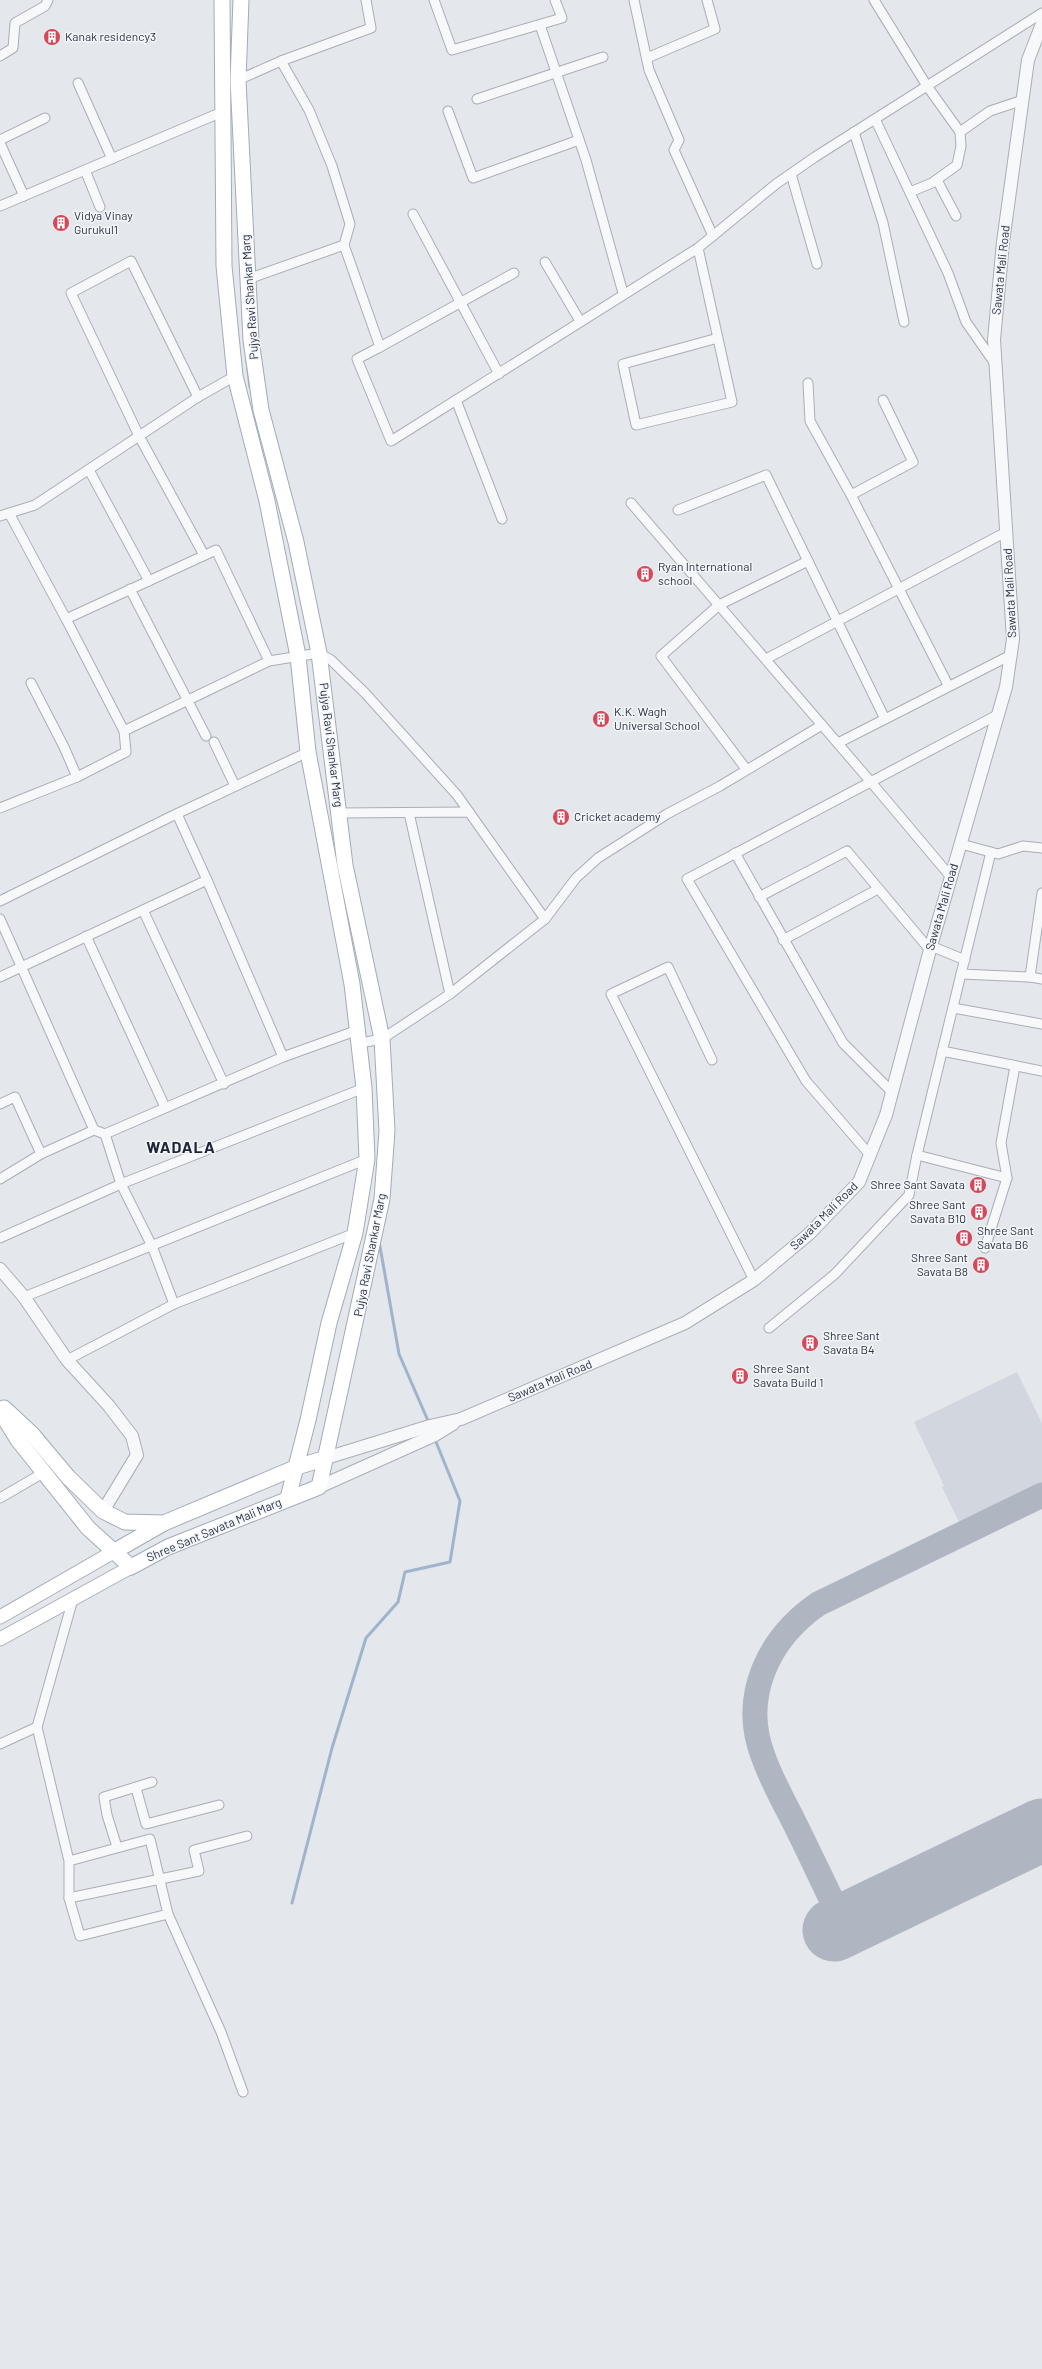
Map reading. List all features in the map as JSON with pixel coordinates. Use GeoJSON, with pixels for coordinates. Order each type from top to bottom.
{"type":"FeatureCollection","features":[{"type":"Feature","properties":{"kind":"main road"},"geometry":{"type":"LineString","coordinates":[[222,0],[221,92],[224,266],[235,376],[268,501],[298,656],[308,752],[352,984],[364,1088],[367,1159],[355,1233],[329,1323],[297,1467],[288,1498]]}},
{"type":"Feature","properties":{"kind":"main road","name":"Pujya Ravi Shankar Marg"},"geometry":{"type":"LineString","coordinates":[[242,0],[239,86],[251,340],[261,410],[296,542],[319,653],[346,871],[382,1039],[387,1130],[382,1199],[319,1487]]}},
{"type":"Feature","properties":{"kind":"main road"},"geometry":{"type":"LineString","coordinates":[[0,1404],[32,1434],[68,1476],[103,1511],[125,1522],[164,1524]]}},
{"type":"Feature","properties":{"kind":"main road","name":"Shree Sant Savata Mali Marg"},"geometry":{"type":"LineString","coordinates":[[0,1412],[43,1474],[88,1528],[132,1567],[168,1547],[288,1498],[319,1487]]}},
{"type":"Feature","properties":{"kind":"main road"},"geometry":{"type":"LineString","coordinates":[[0,1617],[164,1524],[297,1467],[326,1458]]}},
{"type":"Feature","properties":{"kind":"main road"},"geometry":{"type":"LineString","coordinates":[[0,1639],[132,1567]]}},
{"type":"Feature","properties":{"kind":"street"},"geometry":{"type":"LineString","coordinates":[[0,56],[13,48],[15,23],[45,6],[48,0]]}},
{"type":"Feature","properties":{"kind":"street"},"geometry":{"type":"LineString","coordinates":[[221,92],[239,86],[281,61],[372,28],[366,0]]}},
{"type":"Feature","properties":{"kind":"street"},"geometry":{"type":"LineString","coordinates":[[434,0],[452,50],[562,18],[555,0]]}},
{"type":"Feature","properties":{"kind":"street"},"geometry":{"type":"LineString","coordinates":[[634,0],[649,70],[679,140],[674,150],[713,236]]}},
{"type":"Feature","properties":{"kind":"street"},"geometry":{"type":"LineString","coordinates":[[647,58],[715,29],[707,0]]}},
{"type":"Feature","properties":{"kind":"street"},"geometry":{"type":"LineString","coordinates":[[874,0],[927,86],[960,132],[961,146],[957,165],[936,180],[910,192]]}},
{"type":"Feature","properties":{"kind":"street"},"geometry":{"type":"LineString","coordinates":[[514,273],[462,303],[357,359],[391,441],[499,374],[623,293],[698,248],[791,174],[854,132],[1042,13]]}},
{"type":"Feature","properties":{"kind":"street","name":"Sawata Mali Road"},"geometry":{"type":"LineString","coordinates":[[326,1458],[430,1426],[461,1419],[685,1323],[754,1280],[809,1234],[859,1182],[886,1115],[930,948],[1006,687],[1013,639],[994,340],[1003,242],[1028,60],[1042,24]]}},
{"type":"Feature","properties":{"kind":"street"},"geometry":{"type":"LineString","coordinates":[[540,25],[579,140],[623,293]]}},
{"type":"Feature","properties":{"kind":"street"},"geometry":{"type":"LineString","coordinates":[[477,99],[603,58]]}},
{"type":"Feature","properties":{"kind":"street"},"geometry":{"type":"LineString","coordinates":[[281,61],[309,110],[332,166],[350,224],[344,245],[380,347]]}},
{"type":"Feature","properties":{"kind":"street"},"geometry":{"type":"LineString","coordinates":[[78,82],[112,158]]}},
{"type":"Feature","properties":{"kind":"street"},"geometry":{"type":"LineString","coordinates":[[960,132],[990,111],[1023,100]]}},
{"type":"Feature","properties":{"kind":"street"},"geometry":{"type":"LineString","coordinates":[[448,111],[473,178],[579,140]]}},
{"type":"Feature","properties":{"kind":"street"},"geometry":{"type":"LineString","coordinates":[[0,206],[222,112]]}},
{"type":"Feature","properties":{"kind":"street"},"geometry":{"type":"LineString","coordinates":[[24,196],[0,141],[44,118]]}},
{"type":"Feature","properties":{"kind":"street"},"geometry":{"type":"LineString","coordinates":[[875,119],[948,272],[966,322],[996,365]]}},
{"type":"Feature","properties":{"kind":"street"},"geometry":{"type":"LineString","coordinates":[[854,132],[883,223],[904,322]]}},
{"type":"Feature","properties":{"kind":"street"},"geometry":{"type":"LineString","coordinates":[[85,170],[100,207]]}},
{"type":"Feature","properties":{"kind":"street"},"geometry":{"type":"LineString","coordinates":[[791,174],[816,264]]}},
{"type":"Feature","properties":{"kind":"street"},"geometry":{"type":"LineString","coordinates":[[936,180],[956,216]]}},
{"type":"Feature","properties":{"kind":"street"},"geometry":{"type":"LineString","coordinates":[[414,214],[499,374]]}},
{"type":"Feature","properties":{"kind":"street"},"geometry":{"type":"LineString","coordinates":[[248,279],[344,245]]}},
{"type":"Feature","properties":{"kind":"street"},"geometry":{"type":"LineString","coordinates":[[698,248],[718,338],[732,402],[636,425],[623,364],[718,338]]}},
{"type":"Feature","properties":{"kind":"street"},"geometry":{"type":"LineString","coordinates":[[198,397],[131,261],[71,293],[139,436],[204,555]]}},
{"type":"Feature","properties":{"kind":"street"},"geometry":{"type":"LineString","coordinates":[[545,262],[580,321]]}},
{"type":"Feature","properties":{"kind":"street"},"geometry":{"type":"LineString","coordinates":[[0,516],[35,505],[198,397],[235,376]]}},
{"type":"Feature","properties":{"kind":"street"},"geometry":{"type":"LineString","coordinates":[[808,383],[810,421],[851,495],[948,686]]}},
{"type":"Feature","properties":{"kind":"street"},"geometry":{"type":"LineString","coordinates":[[456,400],[502,519]]}},
{"type":"Feature","properties":{"kind":"street"},"geometry":{"type":"LineString","coordinates":[[851,495],[914,462],[883,400]]}},
{"type":"Feature","properties":{"kind":"street"},"geometry":{"type":"LineString","coordinates":[[89,470],[149,581]]}},
{"type":"Feature","properties":{"kind":"street"},"geometry":{"type":"LineString","coordinates":[[678,510],[766,475],[885,719]]}},
{"type":"Feature","properties":{"kind":"street"},"geometry":{"type":"LineString","coordinates":[[631,503],[872,782],[951,877]]}},
{"type":"Feature","properties":{"kind":"street"},"geometry":{"type":"LineString","coordinates":[[0,808],[76,777],[126,752],[124,731],[9,513]]}},
{"type":"Feature","properties":{"kind":"street"},"geometry":{"type":"LineString","coordinates":[[766,660],[1006,532]]}},
{"type":"Feature","properties":{"kind":"street"},"geometry":{"type":"LineString","coordinates":[[66,619],[216,550],[269,661]]}},
{"type":"Feature","properties":{"kind":"street"},"geometry":{"type":"LineString","coordinates":[[746,769],[661,656],[720,605],[808,561]]}},
{"type":"Feature","properties":{"kind":"street"},"geometry":{"type":"LineString","coordinates":[[130,589],[188,701],[235,786]]}},
{"type":"Feature","properties":{"kind":"street"},"geometry":{"type":"LineString","coordinates":[[124,731],[269,661],[319,653],[331,660],[365,693],[398,732],[457,795],[545,919]]}},
{"type":"Feature","properties":{"kind":"street"},"geometry":{"type":"LineString","coordinates":[[838,743],[1011,654]]}},
{"type":"Feature","properties":{"kind":"street"},"geometry":{"type":"LineString","coordinates":[[31,683],[64,747],[76,777]]}},
{"type":"Feature","properties":{"kind":"street"},"geometry":{"type":"LineString","coordinates":[[870,1155],[806,1081],[687,879],[999,714]]}},
{"type":"Feature","properties":{"kind":"street"},"geometry":{"type":"LineString","coordinates":[[0,1179],[41,1154],[94,1130],[106,1134],[160,1112],[165,1107],[284,1058],[359,1037],[382,1039],[450,994],[545,919],[576,878],[598,858],[667,814],[822,725]]}},
{"type":"Feature","properties":{"kind":"street"},"geometry":{"type":"LineString","coordinates":[[0,902],[177,814],[308,752]]}},
{"type":"Feature","properties":{"kind":"street"},"geometry":{"type":"LineString","coordinates":[[339,813],[469,812]]}},
{"type":"Feature","properties":{"kind":"street"},"geometry":{"type":"LineString","coordinates":[[409,813],[450,994]]}},
{"type":"Feature","properties":{"kind":"street"},"geometry":{"type":"LineString","coordinates":[[177,814],[284,1058]]}},
{"type":"Feature","properties":{"kind":"street"},"geometry":{"type":"LineString","coordinates":[[961,844],[998,854],[1023,846],[1042,848]]}},
{"type":"Feature","properties":{"kind":"street"},"geometry":{"type":"LineString","coordinates":[[759,897],[847,851],[930,948],[965,960]]}},
{"type":"Feature","properties":{"kind":"street"},"geometry":{"type":"LineString","coordinates":[[769,1328],[835,1274],[909,1195],[917,1155],[991,852]]}},
{"type":"Feature","properties":{"kind":"street"},"geometry":{"type":"LineString","coordinates":[[735,854],[843,1043],[892,1092]]}},
{"type":"Feature","properties":{"kind":"street"},"geometry":{"type":"LineString","coordinates":[[0,977],[207,880]]}},
{"type":"Feature","properties":{"kind":"street"},"geometry":{"type":"LineString","coordinates":[[783,940],[878,889]]}},
{"type":"Feature","properties":{"kind":"street"},"geometry":{"type":"LineString","coordinates":[[1030,977],[1040,935],[1042,893]]}},
{"type":"Feature","properties":{"kind":"street"},"geometry":{"type":"LineString","coordinates":[[143,910],[224,1084]]}},
{"type":"Feature","properties":{"kind":"street"},"geometry":{"type":"LineString","coordinates":[[0,919],[94,1130]]}},
{"type":"Feature","properties":{"kind":"street"},"geometry":{"type":"LineString","coordinates":[[86,936],[165,1107]]}},
{"type":"Feature","properties":{"kind":"street"},"geometry":{"type":"LineString","coordinates":[[712,1060],[668,967],[611,994],[754,1280]]}},
{"type":"Feature","properties":{"kind":"street"},"geometry":{"type":"LineString","coordinates":[[961,974],[1030,977],[1042,979]]}},
{"type":"Feature","properties":{"kind":"street"},"geometry":{"type":"LineString","coordinates":[[953,1008],[1042,1024]]}},
{"type":"Feature","properties":{"kind":"street"},"geometry":{"type":"LineString","coordinates":[[942,1051],[1042,1071]]}},
{"type":"Feature","properties":{"kind":"street"},"geometry":{"type":"LineString","coordinates":[[985,1248],[1007,1178],[1001,1143],[1014,1066]]}},
{"type":"Feature","properties":{"kind":"street"},"geometry":{"type":"LineString","coordinates":[[0,1238],[121,1184],[364,1088]]}},
{"type":"Feature","properties":{"kind":"street"},"geometry":{"type":"LineString","coordinates":[[0,1104],[15,1097],[41,1154]]}},
{"type":"Feature","properties":{"kind":"street"},"geometry":{"type":"LineString","coordinates":[[106,1134],[121,1184],[152,1246],[174,1304]]}},
{"type":"Feature","properties":{"kind":"street"},"geometry":{"type":"LineString","coordinates":[[917,1155],[1007,1178]]}},
{"type":"Feature","properties":{"kind":"street"},"geometry":{"type":"LineString","coordinates":[[24,1297],[367,1159]]}},
{"type":"Feature","properties":{"kind":"street"},"geometry":{"type":"LineString","coordinates":[[67,1360],[174,1304],[355,1233]]}},
{"type":"Feature","properties":{"kind":"street"},"geometry":{"type":"LineString","coordinates":[[0,1269],[24,1297],[67,1360],[109,1406],[132,1436],[137,1455],[103,1511]]}},
{"type":"Feature","properties":{"kind":"street","name":"Shree Sant Savata Mali Marg"},"geometry":{"type":"LineString","coordinates":[[319,1487],[435,1435],[461,1419]]}},
{"type":"Feature","properties":{"kind":"street"},"geometry":{"type":"LineString","coordinates":[[0,1498],[43,1474]]}},
{"type":"Feature","properties":{"kind":"street"},"geometry":{"type":"LineString","coordinates":[[73,1599],[37,1727],[68,1861],[70,1898],[80,1936],[168,1914]]}},
{"type":"Feature","properties":{"kind":"street"},"geometry":{"type":"LineString","coordinates":[[0,1744],[37,1727]]}},
{"type":"Feature","properties":{"kind":"street"},"geometry":{"type":"LineString","coordinates":[[117,1847],[107,1815],[104,1797],[152,1782]]}},
{"type":"Feature","properties":{"kind":"street"},"geometry":{"type":"LineString","coordinates":[[136,1788],[146,1824],[219,1805]]}},
{"type":"Feature","properties":{"kind":"street"},"geometry":{"type":"LineString","coordinates":[[70,1898],[159,1878],[199,1871],[194,1850],[248,1836]]}},
{"type":"Feature","properties":{"kind":"street"},"geometry":{"type":"LineString","coordinates":[[68,1861],[150,1838],[168,1914],[221,2032],[243,2092]]}},
{"type":"Feature","properties":{"kind":"shaded area"},"geometry":{"type":"Polygon","coordinates":[[[1017,1372],[1042,1423],[1042,1485],[960,1524],[914,1422],[1017,1372]]]}},
{"type":"Feature","properties":{"kind":"waterway"},"geometry":{"type":"LineString","coordinates":[[247,361],[250,387]]}},
{"type":"Feature","properties":{"kind":"waterway"},"geometry":{"type":"LineString","coordinates":[[379,1241],[399,1354],[429,1423]]}},
{"type":"Feature","properties":{"kind":"waterway"},"geometry":{"type":"LineString","coordinates":[[292,1903],[332,1748],[366,1638],[398,1602],[405,1572],[450,1562],[460,1501],[434,1437]]}},
{"type":"Feature","properties":{"kind":"taxiway"},"geometry":{"type":"LineString","coordinates":[[844,1925],[773,1781],[763,1756],[757,1734],[755,1712],[757,1691],[764,1670],[773,1651],[786,1634],[801,1618],[818,1604],[1042,1495]]}},
{"type":"Feature","properties":{"kind":"runway"},"geometry":{"type":"LineString","coordinates":[[834,1930],[1042,1830]]}},
{"type":"Feature","properties":{"kind":"place","name":"Kanak residency3"},"geometry":{"type":"Point","coordinates":[52,37]}},
{"type":"Feature","properties":{"kind":"place","name":"Vidya Vinay Gurukul1"},"geometry":{"type":"Point","coordinates":[61,223]}},
{"type":"Feature","properties":{"kind":"place","name":"Ryan International school"},"geometry":{"type":"Point","coordinates":[645,574]}},
{"type":"Feature","properties":{"kind":"place","name":"K.K. Wagh Universal School"},"geometry":{"type":"Point","coordinates":[601,719]}},
{"type":"Feature","properties":{"kind":"place","name":"Cricket academy"},"geometry":{"type":"Point","coordinates":[561,817]}},
{"type":"Feature","properties":{"kind":"place","name":"Shree Sant Savata"},"geometry":{"type":"Point","coordinates":[978,1185]}},
{"type":"Feature","properties":{"kind":"place","name":"Shree Sant Savata B10"},"geometry":{"type":"Point","coordinates":[979,1212]}},
{"type":"Feature","properties":{"kind":"place","name":"Shree Sant Savata B6"},"geometry":{"type":"Point","coordinates":[964,1238]}},
{"type":"Feature","properties":{"kind":"place","name":"Shree Sant Savata B8"},"geometry":{"type":"Point","coordinates":[981,1265]}},
{"type":"Feature","properties":{"kind":"place","name":"Shree Sant Savata B4"},"geometry":{"type":"Point","coordinates":[810,1343]}},
{"type":"Feature","properties":{"kind":"place","name":"Shree Sant Savata Build 1"},"geometry":{"type":"Point","coordinates":[740,1376]}},
{"type":"Feature","properties":{"kind":"district","name":"WADALA"},"geometry":{"type":"Point","coordinates":[181,1147]}}]}
